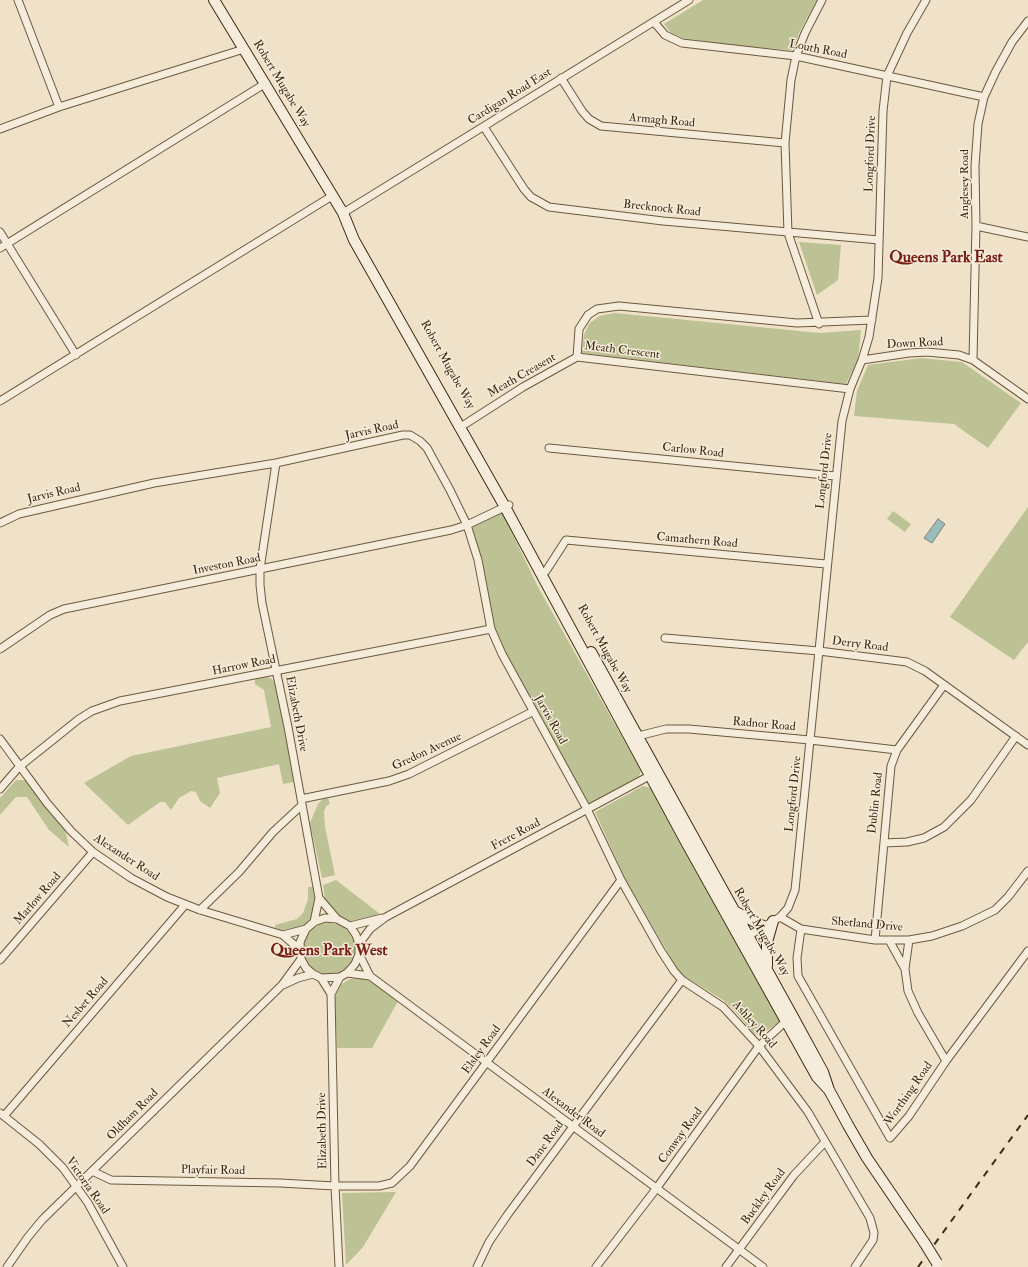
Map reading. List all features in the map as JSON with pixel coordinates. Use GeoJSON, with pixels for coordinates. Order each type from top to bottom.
{"type":"FeatureCollection","features":[{"type":"Feature","properties":{"kind":"main road","name":"Robert Mugabe Way"},"geometry":{"type":"LineString","coordinates":[[214,0],[266,83],[343,213],[348,224],[359,236],[375,263],[462,426],[731,914],[751,958],[817,1077],[829,1090],[867,1158],[938,1265]]}},
{"type":"Feature","properties":{"kind":"main road","name":"Robert Mugabe Way"},"geometry":{"type":"LineString","coordinates":[[507,506],[546,570],[633,737]]}},
{"type":"Feature","properties":{"kind":"main road","name":"Robert Mugabe Way"},"geometry":{"type":"LineString","coordinates":[[731,914],[748,936],[768,970],[824,1072],[829,1090]]}},
{"type":"Feature","properties":{"kind":"main road"},"geometry":{"type":"LineString","coordinates":[[731,914],[763,926]]}},
{"type":"Feature","properties":{"kind":"main road"},"geometry":{"type":"LineString","coordinates":[[768,970],[767,942],[776,919]]}},
{"type":"Feature","properties":{"kind":"street"},"geometry":{"type":"LineString","coordinates":[[18,0],[59,107]]}},
{"type":"Feature","properties":{"kind":"street","name":"Cardigan Road East"},"geometry":{"type":"LineString","coordinates":[[343,213],[689,0]]}},
{"type":"Feature","properties":{"kind":"street"},"geometry":{"type":"LineString","coordinates":[[819,324],[788,233],[785,143],[791,80],[796,56],[805,32],[822,0]]}},
{"type":"Feature","properties":{"kind":"street","name":"Longford Drive"},"geometry":{"type":"LineString","coordinates":[[748,936],[776,919],[788,908],[795,890],[819,651],[826,564],[843,413],[850,389],[862,360],[872,320],[878,278],[883,111],[887,76],[907,33],[926,0]]}},
{"type":"Feature","properties":{"kind":"street","name":"Anglesey Road"},"geometry":{"type":"LineString","coordinates":[[973,360],[976,143],[984,97],[1012,42],[1028,21]]}},
{"type":"Feature","properties":{"kind":"street","name":"Louth Road"},"geometry":{"type":"LineString","coordinates":[[654,22],[665,36],[682,43],[796,56],[984,97]]}},
{"type":"Feature","properties":{"kind":"street"},"geometry":{"type":"LineString","coordinates":[[0,129],[59,107],[244,49]]}},
{"type":"Feature","properties":{"kind":"street","name":"Armagh Road"},"geometry":{"type":"LineString","coordinates":[[561,78],[582,111],[589,119],[601,126],[785,143]]}},
{"type":"Feature","properties":{"kind":"street"},"geometry":{"type":"LineString","coordinates":[[0,248],[266,83]]}},
{"type":"Feature","properties":{"kind":"street","name":"Brecknock Road"},"geometry":{"type":"LineString","coordinates":[[484,127],[524,189],[531,197],[549,207],[633,218],[879,240]]}},
{"type":"Feature","properties":{"kind":"street"},"geometry":{"type":"LineString","coordinates":[[0,401],[332,196]]}},
{"type":"Feature","properties":{"kind":"street"},"geometry":{"type":"LineString","coordinates":[[976,226],[1028,237]]}},
{"type":"Feature","properties":{"kind":"street"},"geometry":{"type":"LineString","coordinates":[[0,232],[76,354]]}},
{"type":"Feature","properties":{"kind":"street","name":"Meath Crescent"},"geometry":{"type":"LineString","coordinates":[[850,389],[577,357],[579,329],[588,315],[606,307],[651,309],[819,324],[872,320]]}},
{"type":"Feature","properties":{"kind":"street","name":"Down Road"},"geometry":{"type":"LineString","coordinates":[[862,360],[927,352],[959,355],[973,360],[1028,399]]}},
{"type":"Feature","properties":{"kind":"street","name":"Meath Creasent"},"geometry":{"type":"LineString","coordinates":[[462,426],[523,387],[577,357]]}},
{"type":"Feature","properties":{"kind":"street","name":"Jarvis Road"},"geometry":{"type":"LineString","coordinates":[[0,522],[18,514],[154,483],[276,463],[402,435],[410,436],[420,441],[427,448],[467,525],[478,560],[491,629],[532,712],[587,809]]}},
{"type":"Feature","properties":{"kind":"street","name":"Carlow Road"},"geometry":{"type":"LineString","coordinates":[[549,448],[835,476]]}},
{"type":"Feature","properties":{"kind":"street","name":"Elizabeth Drive"},"geometry":{"type":"LineString","coordinates":[[276,463],[260,569],[262,603],[320,898],[314,922]]}},
{"type":"Feature","properties":{"kind":"street","name":"Investon Road"},"geometry":{"type":"LineString","coordinates":[[0,649],[50,616],[64,609],[451,530],[467,525],[507,506]]}},
{"type":"Feature","properties":{"kind":"street","name":"Camathern Road"},"geometry":{"type":"LineString","coordinates":[[546,570],[566,540],[826,564]]}},
{"type":"Feature","properties":{"kind":"street","name":"Harrow Road"},"geometry":{"type":"LineString","coordinates":[[0,789],[20,767],[79,719],[105,706],[120,701],[491,629]]}},
{"type":"Feature","properties":{"kind":"street","name":"Derry Road"},"geometry":{"type":"LineString","coordinates":[[665,638],[819,651],[907,662],[925,670],[1028,745]]}},
{"type":"Feature","properties":{"kind":"street","name":"Dublin Road"},"geometry":{"type":"LineString","coordinates":[[875,940],[890,775],[897,750],[944,685]]}},
{"type":"Feature","properties":{"kind":"street","name":"Gredon Avenue"},"geometry":{"type":"LineString","coordinates":[[302,802],[389,781],[409,774],[532,712]]}},
{"type":"Feature","properties":{"kind":"street","name":"Radnor Road"},"geometry":{"type":"LineString","coordinates":[[633,737],[666,729],[689,729],[810,740],[897,750]]}},
{"type":"Feature","properties":{"kind":"street"},"geometry":{"type":"LineString","coordinates":[[884,843],[907,842],[924,838],[944,827],[971,800],[1016,736]]}},
{"type":"Feature","properties":{"kind":"street","name":"Alexander Road"},"geometry":{"type":"LineString","coordinates":[[0,739],[20,767],[67,826],[93,852],[131,878],[185,905],[283,934],[299,949]]}},
{"type":"Feature","properties":{"kind":"street","name":"Frere Road"},"geometry":{"type":"LineString","coordinates":[[359,944],[370,929],[386,917],[653,774]]}},
{"type":"Feature","properties":{"kind":"street"},"geometry":{"type":"LineString","coordinates":[[200,910],[239,872],[273,832],[302,802]]}},
{"type":"Feature","properties":{"kind":"street","name":"Ashley Road"},"geometry":{"type":"LineString","coordinates":[[587,809],[621,880],[666,960],[682,980],[722,1007],[759,1046],[797,1096],[866,1212],[874,1227],[873,1240],[855,1267]]}},
{"type":"Feature","properties":{"kind":"street","name":"Marlow Road"},"geometry":{"type":"LineString","coordinates":[[0,960],[93,852]]}},
{"type":"Feature","properties":{"kind":"street","name":"Shetland Drive"},"geometry":{"type":"LineString","coordinates":[[776,919],[801,929],[875,940],[909,940],[932,936],[962,926],[995,910],[1025,882],[1028,871]]}},
{"type":"Feature","properties":{"kind":"street","name":"Elsley Road"},"geometry":{"type":"LineString","coordinates":[[335,1186],[379,1186],[392,1183],[398,1179],[410,1166],[621,880]]}},
{"type":"Feature","properties":{"kind":"street","name":"Elizabeth Drive"},"geometry":{"type":"LineString","coordinates":[[320,898],[337,919]]}},
{"type":"Feature","properties":{"kind":"street","name":"Nesbet Road"},"geometry":{"type":"LineString","coordinates":[[2,1114],[185,905]]}},
{"type":"Feature","properties":{"kind":"street","name":"Frere Road"},"geometry":{"type":"LineString","coordinates":[[350,926],[386,917]]}},
{"type":"Feature","properties":{"kind":"street"},"geometry":{"type":"LineString","coordinates":[[325,918],[337,919],[350,926],[356,934],[359,944],[359,954],[355,964],[347,973],[340,977],[321,978],[306,968],[301,959],[299,949],[302,935],[314,922],[325,918]]}},
{"type":"Feature","properties":{"kind":"street","name":"Alexander Road"},"geometry":{"type":"LineString","coordinates":[[283,934],[306,929]]}},
{"type":"Feature","properties":{"kind":"street","name":"Worthing Road"},"geometry":{"type":"LineString","coordinates":[[801,929],[797,969],[799,980],[890,1138],[909,1116],[946,1060],[1028,951]]}},
{"type":"Feature","properties":{"kind":"street"},"geometry":{"type":"LineString","coordinates":[[748,936],[751,958]]}},
{"type":"Feature","properties":{"kind":"street"},"geometry":{"type":"LineString","coordinates":[[889,940],[905,969]]}},
{"type":"Feature","properties":{"kind":"street"},"geometry":{"type":"LineString","coordinates":[[909,940],[905,969],[908,991],[918,1013],[946,1060]]}},
{"type":"Feature","properties":{"kind":"street","name":"Alexander Road"},"geometry":{"type":"LineString","coordinates":[[359,954],[370,976],[763,1267]]}},
{"type":"Feature","properties":{"kind":"street","name":"Oldham Road"},"geometry":{"type":"LineString","coordinates":[[7,1267],[42,1220],[282,985],[301,959]]}},
{"type":"Feature","properties":{"kind":"street","name":"Alexander Road"},"geometry":{"type":"LineString","coordinates":[[347,973],[370,976]]}},
{"type":"Feature","properties":{"kind":"street","name":"Oldham Road"},"geometry":{"type":"LineString","coordinates":[[282,985],[298,978],[313,974]]}},
{"type":"Feature","properties":{"kind":"street","name":"Elizabeth Drive"},"geometry":{"type":"LineString","coordinates":[[339,1267],[335,1186],[331,994],[340,977]]}},
{"type":"Feature","properties":{"kind":"street"},"geometry":{"type":"LineString","coordinates":[[321,978],[331,994]]}},
{"type":"Feature","properties":{"kind":"street","name":"Dane Road"},"geometry":{"type":"LineString","coordinates":[[477,1267],[489,1242],[508,1214],[682,980]]}},
{"type":"Feature","properties":{"kind":"street","name":"Conway Road"},"geometry":{"type":"LineString","coordinates":[[596,1267],[656,1189],[759,1046],[786,1021]]}},
{"type":"Feature","properties":{"kind":"street","name":"Victoria Road"},"geometry":{"type":"LineString","coordinates":[[2,1114],[50,1154],[63,1168],[88,1203],[123,1267]]}},
{"type":"Feature","properties":{"kind":"street","name":"Buckley Road"},"geometry":{"type":"LineString","coordinates":[[726,1267],[794,1175],[824,1143]]}},
{"type":"Feature","properties":{"kind":"street","name":"Playfair Road"},"geometry":{"type":"LineString","coordinates":[[92,1171],[111,1180],[280,1183],[335,1186]]}},
{"type":"Feature","properties":{"kind":"green space"},"geometry":{"type":"Polygon","coordinates":[[[703,0],[817,0],[800,31],[792,50],[737,46],[683,38],[671,33],[664,24],[703,0]]]}},
{"type":"Feature","properties":{"kind":"green space"},"geometry":{"type":"Polygon","coordinates":[[[799,242],[841,245],[838,280],[817,295],[799,242]]]}},
{"type":"Feature","properties":{"kind":"green space"},"geometry":{"type":"Polygon","coordinates":[[[615,313],[820,333],[861,330],[858,359],[846,384],[582,353],[584,335],[589,324],[599,316],[615,313]]]}},
{"type":"Feature","properties":{"kind":"green space"},"geometry":{"type":"Polygon","coordinates":[[[921,358],[962,362],[1021,403],[988,448],[954,424],[854,416],[857,391],[868,365],[921,358]]]}},
{"type":"Feature","properties":{"kind":"green space"},"geometry":{"type":"Polygon","coordinates":[[[1028,507],[1028,642],[1014,660],[950,617],[1028,507]]]}},
{"type":"Feature","properties":{"kind":"green space"},"geometry":{"type":"Polygon","coordinates":[[[893,511],[911,524],[905,532],[887,519],[893,511]]]}},
{"type":"Feature","properties":{"kind":"green space"},"geometry":{"type":"Polygon","coordinates":[[[502,512],[538,587],[641,771],[638,779],[589,804],[585,801],[504,653],[494,628],[481,559],[472,527],[502,512]]]}},
{"type":"Feature","properties":{"kind":"green space"},"geometry":{"type":"Polygon","coordinates":[[[267,677],[272,679],[276,685],[295,782],[283,784],[279,764],[217,778],[220,793],[210,808],[200,801],[196,792],[191,791],[179,798],[171,810],[165,802],[160,802],[128,825],[84,783],[131,756],[271,727],[264,690],[255,684],[255,679],[267,677]]]}},
{"type":"Feature","properties":{"kind":"green space"},"geometry":{"type":"Polygon","coordinates":[[[16,780],[25,780],[65,830],[69,847],[49,830],[27,797],[16,797],[0,815],[0,798],[16,780]]]}},
{"type":"Feature","properties":{"kind":"green space"},"geometry":{"type":"Polygon","coordinates":[[[643,786],[651,788],[780,1021],[761,1035],[755,1035],[733,1009],[723,1000],[684,976],[676,967],[625,878],[595,812],[643,786]]]}},
{"type":"Feature","properties":{"kind":"green space"},"geometry":{"type":"Polygon","coordinates":[[[328,798],[330,804],[326,806],[324,812],[325,827],[335,875],[322,878],[310,823],[318,804],[323,799],[328,798]]]}},
{"type":"Feature","properties":{"kind":"green space"},"geometry":{"type":"Polygon","coordinates":[[[336,880],[380,914],[351,921],[338,915],[325,899],[323,885],[336,880]]]}},
{"type":"Feature","properties":{"kind":"green space"},"geometry":{"type":"Polygon","coordinates":[[[308,887],[314,887],[316,898],[311,920],[303,926],[283,930],[275,928],[275,925],[297,919],[303,913],[308,899],[308,887]]]}},
{"type":"Feature","properties":{"kind":"green space"},"geometry":{"type":"Polygon","coordinates":[[[329,923],[339,925],[347,931],[353,939],[355,949],[353,959],[347,967],[339,973],[329,975],[319,973],[311,967],[305,959],[303,949],[305,939],[311,931],[319,925],[329,923]]]}},
{"type":"Feature","properties":{"kind":"green space"},"geometry":{"type":"Polygon","coordinates":[[[359,978],[370,981],[398,1001],[372,1048],[337,1048],[336,994],[340,985],[350,979],[359,978]]]}},
{"type":"Feature","properties":{"kind":"green space"},"geometry":{"type":"Polygon","coordinates":[[[396,1192],[363,1247],[346,1265],[342,1193],[396,1192]]]}},
{"type":"Feature","properties":{"kind":"water"},"geometry":{"type":"Polygon","coordinates":[[[938,519],[945,524],[932,543],[924,538],[938,519]]]}},
{"type":"Feature","properties":{"kind":"railway"},"geometry":{"type":"LineString","coordinates":[[918,1267],[1028,1115]]}},
{"type":"Feature","properties":{"kind":"district","name":"Queens Park East"},"geometry":{"type":"Point","coordinates":[946,259]}},
{"type":"Feature","properties":{"kind":"district","name":"Queens Park West"},"geometry":{"type":"Point","coordinates":[329,952]}}]}
